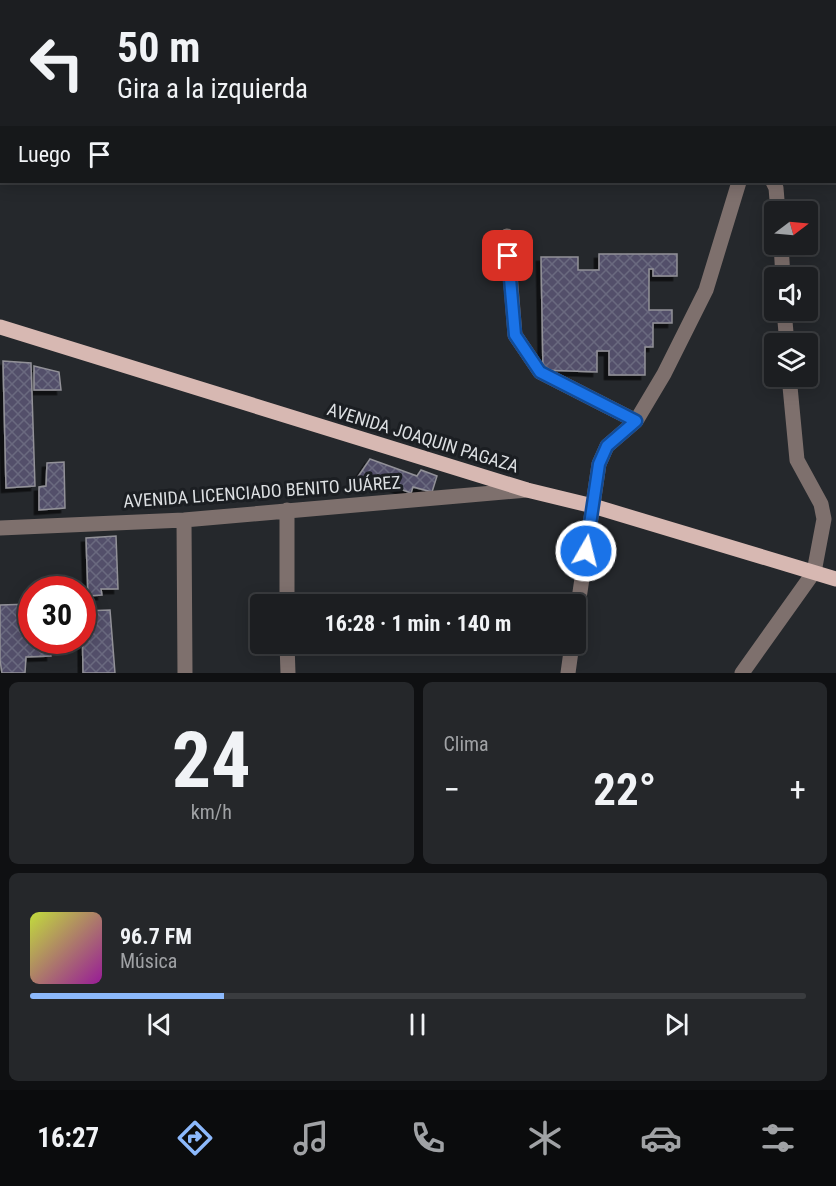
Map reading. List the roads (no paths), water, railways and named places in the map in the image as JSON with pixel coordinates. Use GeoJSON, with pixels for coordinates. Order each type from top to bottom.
{"type":"FeatureCollection","features":[{"type":"Feature","properties":{"kind":"main road","name":"AVENIDA JOAQUIN PAGAZA"},"geometry":{"type":"LineString","coordinates":[[0,327],[527,490],[593,507],[836,579]]}},
{"type":"Feature","properties":{"kind":"street"},"geometry":{"type":"LineString","coordinates":[[580,594],[599,464],[607,446],[636,421],[664,375],[706,290],[739,183]]}},
{"type":"Feature","properties":{"kind":"street"},"geometry":{"type":"LineString","coordinates":[[773,183],[776,201]]}},
{"type":"Feature","properties":{"kind":"street"},"geometry":{"type":"LineString","coordinates":[[507,236],[515,335],[540,372],[636,421]]}},
{"type":"Feature","properties":{"kind":"street"},"geometry":{"type":"LineString","coordinates":[[742,673],[814,572],[824,519],[821,504],[797,460],[790,387]]}},
{"type":"Feature","properties":{"kind":"street","name":"AVENIDA LICENCIADO BENITO JUÁREZ"},"geometry":{"type":"LineString","coordinates":[[0,528],[184,520],[527,490]]}},
{"type":"Feature","properties":{"kind":"street"},"geometry":{"type":"LineString","coordinates":[[287,510],[287,594]]}},
{"type":"Feature","properties":{"kind":"street"},"geometry":{"type":"LineString","coordinates":[[184,520],[185,673]]}},
{"type":"Feature","properties":{"kind":"street"},"geometry":{"type":"LineString","coordinates":[[287,654],[288,673]]}},
{"type":"Feature","properties":{"kind":"street"},"geometry":{"type":"LineString","coordinates":[[568,673],[571,654]]}}]}
